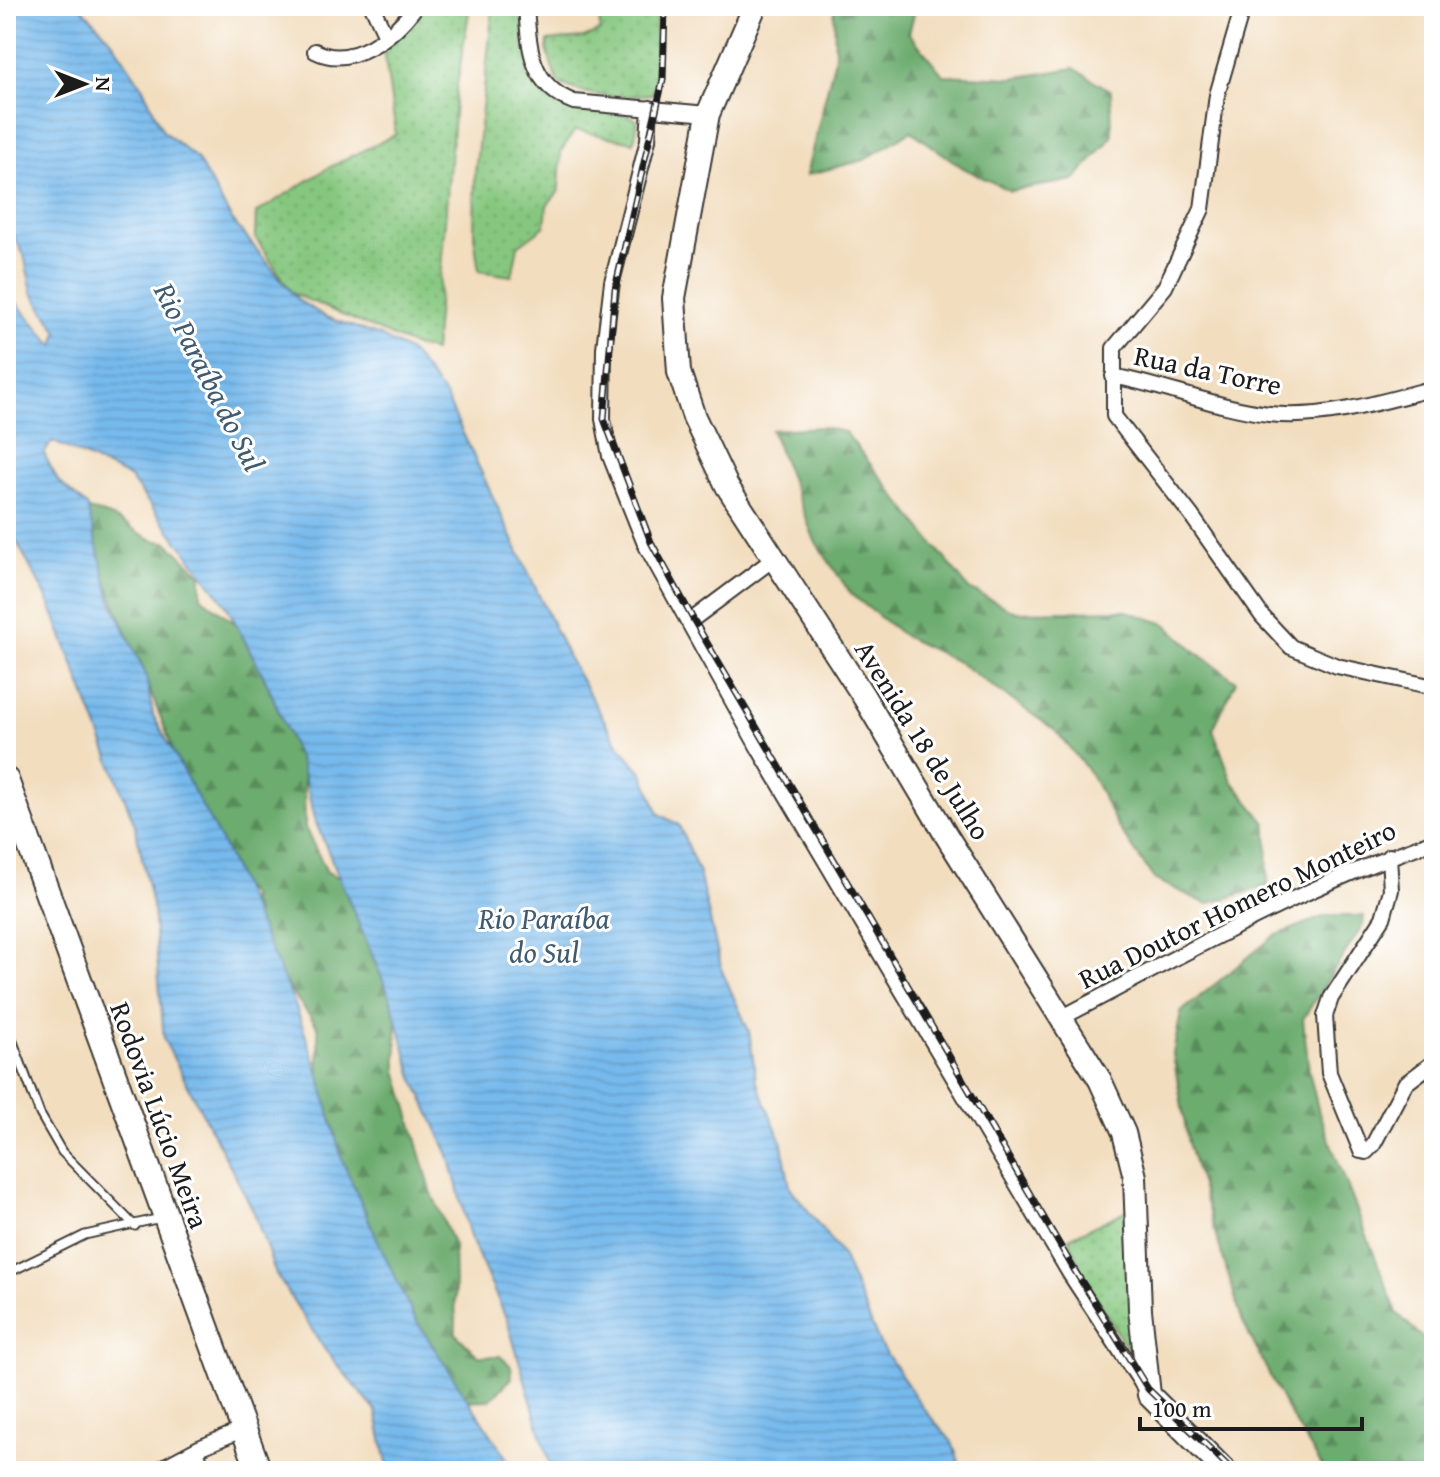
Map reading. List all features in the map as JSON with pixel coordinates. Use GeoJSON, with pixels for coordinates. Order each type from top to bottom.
{"type":"FeatureCollection","features":[{"type":"Feature","properties":{"kind":"highway","name":"Rodovia Lúcio Meira"},"geometry":{"type":"LineString","coordinates":[[6,780],[259,1471]]}},
{"type":"Feature","properties":{"kind":"main road","name":"Avenida 18 de Julho"},"geometry":{"type":"LineString","coordinates":[[755,6],[708,114],[674,298],[679,372],[694,417],[727,486],[772,560],[864,697],[946,835],[1100,1080],[1124,1133],[1135,1177],[1140,1310],[1149,1395]]}},
{"type":"Feature","properties":{"kind":"main road"},"geometry":{"type":"LineString","coordinates":[[1149,1395],[1225,1471]]}},
{"type":"Feature","properties":{"kind":"street"},"geometry":{"type":"LineString","coordinates":[[372,6],[386,36]]}},
{"type":"Feature","properties":{"kind":"street"},"geometry":{"type":"LineString","coordinates":[[315,51],[335,58],[346,57],[386,36],[416,6]]}},
{"type":"Feature","properties":{"kind":"street"},"geometry":{"type":"LineString","coordinates":[[526,6],[533,63],[548,88],[574,102],[708,114]]}},
{"type":"Feature","properties":{"kind":"street"},"geometry":{"type":"LineString","coordinates":[[1243,6],[1217,95],[1202,209],[1165,287],[1114,348],[1113,407],[1119,425],[1191,515],[1262,616],[1291,647],[1337,666],[1434,687]]}},
{"type":"Feature","properties":{"kind":"street"},"geometry":{"type":"LineString","coordinates":[[650,108],[648,140],[612,282],[604,348],[603,419],[610,456],[645,544],[767,763],[1070,1274],[1149,1395]]}},
{"type":"Feature","properties":{"kind":"street","name":"Rua da Torre"},"geometry":{"type":"LineString","coordinates":[[1113,376],[1270,414],[1297,415],[1370,405],[1434,388]]}},
{"type":"Feature","properties":{"kind":"street"},"geometry":{"type":"LineString","coordinates":[[689,622],[772,560]]}},
{"type":"Feature","properties":{"kind":"street","name":"Rua Doutor Homero Monteiro"},"geometry":{"type":"LineString","coordinates":[[1063,1017],[1200,945],[1389,856],[1434,841]]}},
{"type":"Feature","properties":{"kind":"street"},"geometry":{"type":"LineString","coordinates":[[1389,856],[1391,890],[1383,918],[1331,998],[1325,1016],[1329,1073],[1361,1151],[1366,1152],[1373,1145],[1405,1084],[1434,1062]]}},
{"type":"Feature","properties":{"kind":"street"},"geometry":{"type":"LineString","coordinates":[[156,1471],[244,1429]]}},
{"type":"Feature","properties":{"kind":"lane"},"geometry":{"type":"LineString","coordinates":[[6,1023],[40,1114],[62,1152],[135,1226]]}},
{"type":"Feature","properties":{"kind":"lane"},"geometry":{"type":"LineString","coordinates":[[6,1274],[85,1235],[165,1217]]}},
{"type":"Feature","properties":{"kind":"lane"},"geometry":{"type":"LineString","coordinates":[[199,1448],[207,1471]]}},
{"type":"Feature","properties":{"kind":"green space"},"geometry":{"type":"Polygon","coordinates":[[[424,6],[470,6],[456,91],[434,351],[414,346],[292,293],[255,237],[256,213],[328,168],[396,134],[383,45],[405,29],[424,6]]]}},
{"type":"Feature","properties":{"kind":"green space"},"geometry":{"type":"Polygon","coordinates":[[[493,6],[522,6],[528,63],[540,90],[549,100],[569,108],[629,115],[638,121],[634,142],[575,130],[561,151],[559,191],[547,205],[545,226],[518,246],[512,276],[479,271],[474,236],[475,173],[493,6]]]}},
{"type":"Feature","properties":{"kind":"green space"},"geometry":{"type":"Polygon","coordinates":[[[599,6],[656,6],[656,74],[652,94],[603,96],[557,82],[547,50],[548,41],[584,38],[600,31],[599,6]]]}},
{"type":"Feature","properties":{"kind":"green space"},"geometry":{"type":"Polygon","coordinates":[[[834,6],[916,6],[909,33],[943,75],[1013,78],[1074,68],[1111,91],[1112,137],[1075,180],[1010,191],[963,168],[911,131],[864,160],[806,175],[835,58],[834,6]]]}},
{"type":"Feature","properties":{"kind":"green space"},"geometry":{"type":"Polygon","coordinates":[[[822,427],[845,432],[969,589],[1016,612],[1124,610],[1166,624],[1195,651],[1236,681],[1213,729],[1232,781],[1267,824],[1268,886],[1207,904],[1154,879],[1118,827],[1091,774],[1056,731],[958,662],[905,637],[851,594],[815,541],[771,430],[822,427]]]}},
{"type":"Feature","properties":{"kind":"green space"},"geometry":{"type":"Polygon","coordinates":[[[78,510],[106,515],[147,537],[167,542],[201,575],[201,597],[257,640],[303,750],[305,828],[327,872],[350,882],[396,1003],[397,1070],[431,1191],[454,1246],[456,1334],[478,1356],[500,1356],[511,1366],[512,1378],[490,1400],[446,1401],[320,1159],[318,1027],[285,983],[251,961],[250,895],[239,884],[182,785],[170,741],[78,510]]]}},
{"type":"Feature","properties":{"kind":"green space"},"geometry":{"type":"Polygon","coordinates":[[[1325,916],[1364,916],[1363,925],[1303,1019],[1309,1071],[1319,1113],[1397,1313],[1434,1349],[1434,1471],[1325,1471],[1286,1408],[1242,1320],[1188,1143],[1173,1054],[1181,1012],[1274,936],[1325,916]]]}},
{"type":"Feature","properties":{"kind":"green space"},"geometry":{"type":"Polygon","coordinates":[[[1132,1208],[1132,1356],[1085,1280],[1069,1238],[1132,1208]]]}},
{"type":"Feature","properties":{"kind":"water","name":"Rio Paraíba do Sul"},"geometry":{"type":"Polygon","coordinates":[[[6,6],[80,6],[110,38],[142,86],[163,131],[197,159],[232,220],[298,300],[326,317],[380,336],[412,353],[446,397],[568,657],[618,744],[643,773],[659,814],[679,825],[699,873],[722,971],[749,1031],[756,1079],[782,1144],[790,1187],[842,1255],[879,1342],[923,1408],[952,1442],[962,1471],[552,1471],[507,1320],[470,1237],[449,1155],[413,1077],[390,997],[316,823],[301,765],[267,683],[225,603],[129,477],[52,441],[44,454],[58,481],[87,506],[111,600],[146,675],[153,715],[222,843],[295,1004],[320,1077],[342,1160],[379,1243],[414,1317],[515,1471],[395,1471],[387,1463],[376,1411],[325,1350],[276,1274],[253,1210],[164,1040],[153,910],[135,825],[49,602],[6,522],[6,291],[54,346],[58,332],[32,292],[24,255],[6,222],[6,6]]]}},
{"type":"Feature","properties":{"kind":"railway"},"geometry":{"type":"LineString","coordinates":[[665,6],[663,80],[615,289],[604,419],[651,542],[693,619],[1075,1271],[1148,1389],[1233,1471]]}}]}
